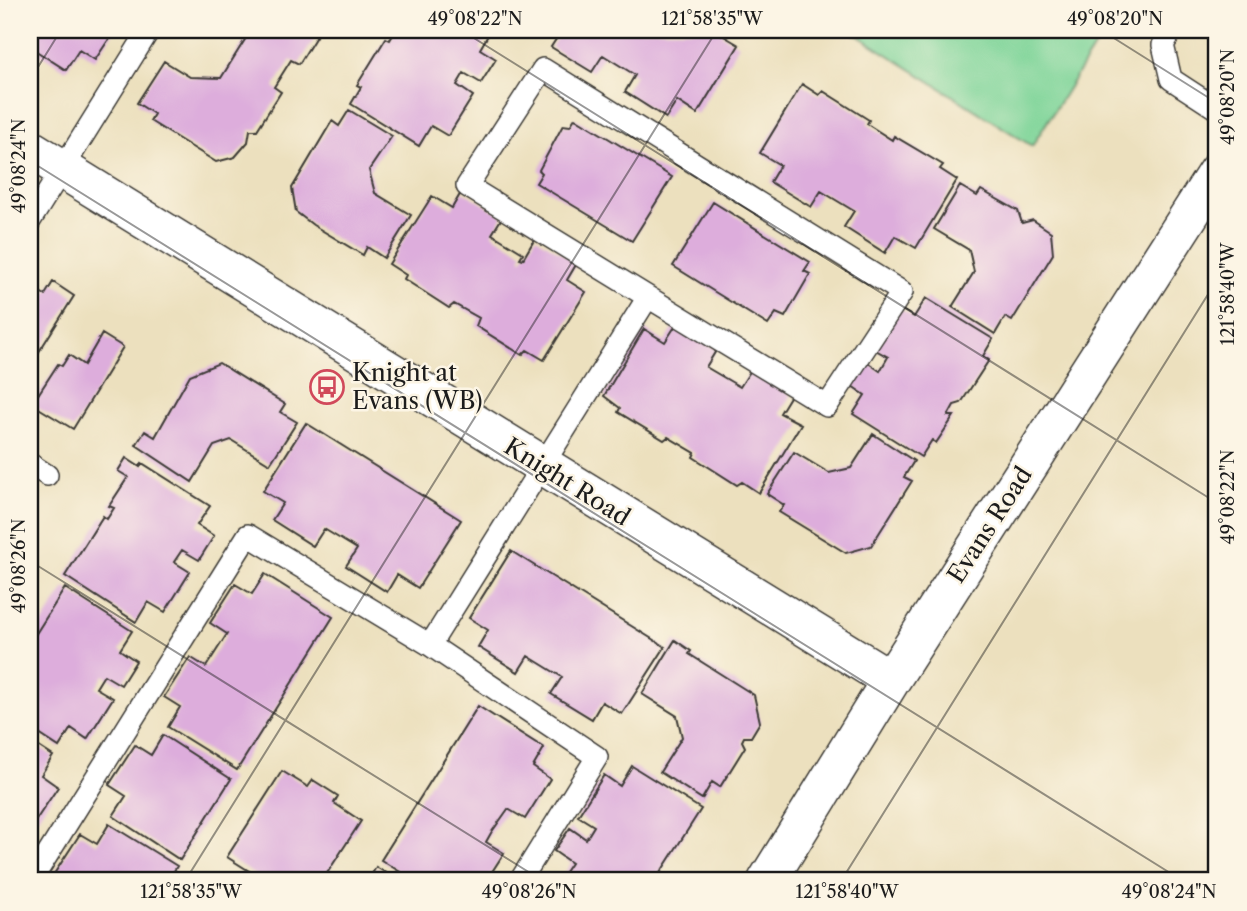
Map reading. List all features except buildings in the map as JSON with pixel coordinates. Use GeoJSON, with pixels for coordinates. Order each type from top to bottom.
{"type":"FeatureCollection","features":[{"type":"Feature","properties":{"kind":"street","name":"Knight Road"},"geometry":{"type":"LineString","coordinates":[[30,149],[891,680]]}},
{"type":"Feature","properties":{"kind":"street","name":"Evans Road"},"geometry":{"type":"LineString","coordinates":[[767,881],[891,680],[1217,172]]}},
{"type":"Feature","properties":{"kind":"lane"},"geometry":{"type":"LineString","coordinates":[[30,221],[149,30]]}},
{"type":"Feature","properties":{"kind":"lane"},"geometry":{"type":"LineString","coordinates":[[1172,30],[1163,45],[1171,79],[1217,110]]}},
{"type":"Feature","properties":{"kind":"lane"},"geometry":{"type":"LineString","coordinates":[[543,69],[902,292],[827,405],[648,297],[467,186],[543,69]]}},
{"type":"Feature","properties":{"kind":"lane"},"geometry":{"type":"LineString","coordinates":[[430,645],[648,297]]}},
{"type":"Feature","properties":{"kind":"lane"},"geometry":{"type":"LineString","coordinates":[[31,881],[248,534],[430,645],[597,757],[520,881]]}},
{"type":"Feature","properties":{"kind":"green space"},"geometry":{"type":"Polygon","coordinates":[[[849,30],[1105,30],[1032,146],[849,30]]]}},
{"type":"Feature","properties":{"kind":"place","name":"Knight at Evans (WB)"},"geometry":{"type":"Point","coordinates":[327,387]}}]}
